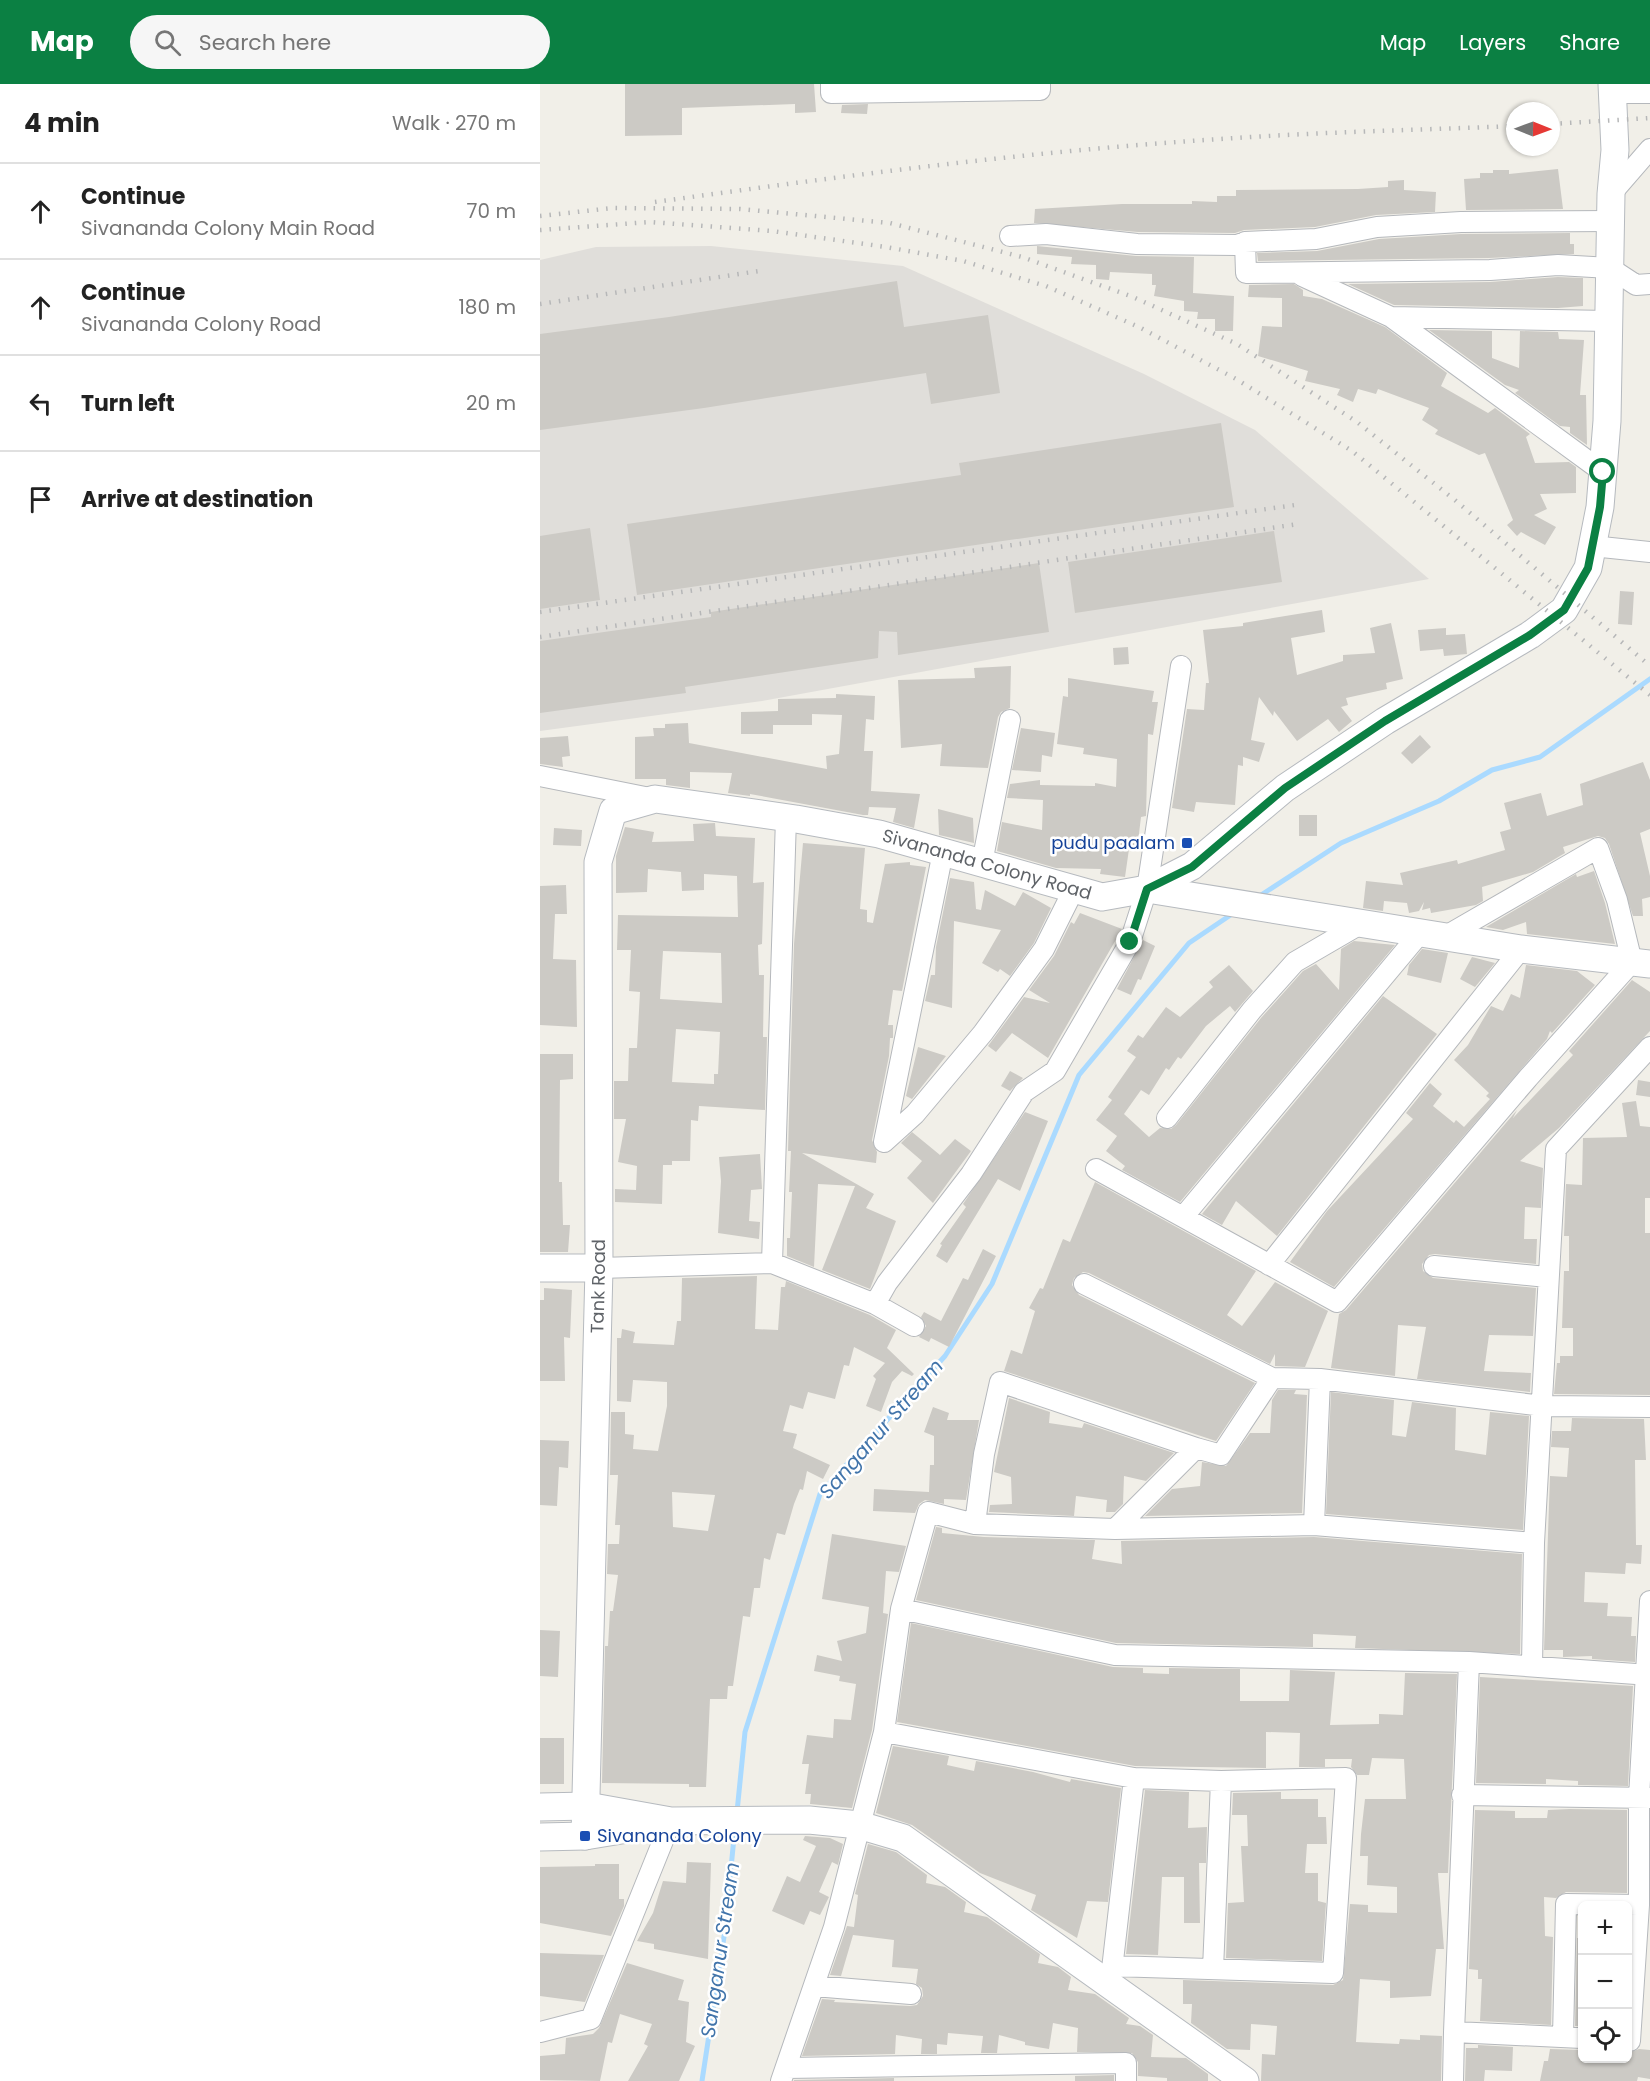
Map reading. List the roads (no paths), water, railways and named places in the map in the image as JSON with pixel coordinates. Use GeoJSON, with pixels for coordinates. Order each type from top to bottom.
{"type":"FeatureCollection","features":[{"type":"Feature","properties":{"kind":"main road","name":"Sivananda Colony Road"},"geometry":{"type":"LineString","coordinates":[[655,799],[879,834],[1102,897],[1147,889],[1192,867],[1285,788],[1376,727],[1530,635],[1564,610],[1588,568],[1603,472],[1607,421],[1611,194],[1615,150],[1613,89]]}},
{"type":"Feature","properties":{"kind":"main road","name":"Tank Road"},"geometry":{"type":"LineString","coordinates":[[585,1836],[599,1268],[598,862],[613,811],[655,799]]}},
{"type":"Feature","properties":{"kind":"main road"},"geometry":{"type":"LineString","coordinates":[[1147,889],[1521,949],[1641,963]]}},
{"type":"Feature","properties":{"kind":"main road"},"geometry":{"type":"LineString","coordinates":[[540,1268],[599,1268]]}},
{"type":"Feature","properties":{"kind":"main road"},"geometry":{"type":"LineString","coordinates":[[540,1807],[587,1806],[671,1821]]}},
{"type":"Feature","properties":{"kind":"main road"},"geometry":{"type":"LineString","coordinates":[[540,1837],[585,1836],[671,1821],[809,1820],[859,1826],[903,1838],[1111,1974],[1245,2081]]}},
{"type":"Feature","properties":{"kind":"street"},"geometry":{"type":"LineString","coordinates":[[831,84],[831,93],[1040,90],[1040,84]]}},
{"type":"Feature","properties":{"kind":"street"},"geometry":{"type":"LineString","coordinates":[[1613,89],[1650,93]]}},
{"type":"Feature","properties":{"kind":"street"},"geometry":{"type":"LineString","coordinates":[[1611,194],[1650,149]]}},
{"type":"Feature","properties":{"kind":"street"},"geometry":{"type":"LineString","coordinates":[[1010,236],[1046,234],[1137,244],[1237,245],[1245,242],[1316,239],[1377,227],[1461,222],[1612,221]]}},
{"type":"Feature","properties":{"kind":"street"},"geometry":{"type":"LineString","coordinates":[[1245,242],[1246,273],[1490,270],[1558,266],[1611,268],[1636,285],[1650,284]]}},
{"type":"Feature","properties":{"kind":"street"},"geometry":{"type":"LineString","coordinates":[[1297,274],[1391,317],[1603,472]]}},
{"type":"Feature","properties":{"kind":"street"},"geometry":{"type":"LineString","coordinates":[[1391,317],[1609,321]]}},
{"type":"Feature","properties":{"kind":"street"},"geometry":{"type":"LineString","coordinates":[[1592,546],[1650,552]]}},
{"type":"Feature","properties":{"kind":"street"},"geometry":{"type":"LineString","coordinates":[[875,1304],[887,1283],[971,1174],[1024,1092],[1055,1071],[1130,942],[1147,889],[1181,666]]}},
{"type":"Feature","properties":{"kind":"street"},"geometry":{"type":"LineString","coordinates":[[982,863],[1010,720]]}},
{"type":"Feature","properties":{"kind":"street"},"geometry":{"type":"LineString","coordinates":[[540,776],[655,799]]}},
{"type":"Feature","properties":{"kind":"street"},"geometry":{"type":"LineString","coordinates":[[772,1263],[786,818]]}},
{"type":"Feature","properties":{"kind":"street"},"geometry":{"type":"LineString","coordinates":[[1096,1169],[1337,1302],[1416,1207],[1641,963],[1598,848],[1433,934],[1183,1217]]}},
{"type":"Feature","properties":{"kind":"street"},"geometry":{"type":"LineString","coordinates":[[943,852],[884,1142],[915,1114],[983,1033],[1044,949],[1074,889]]}},
{"type":"Feature","properties":{"kind":"street"},"geometry":{"type":"LineString","coordinates":[[1167,1118],[1252,1010],[1295,962],[1362,923]]}},
{"type":"Feature","properties":{"kind":"street"},"geometry":{"type":"LineString","coordinates":[[1269,1265],[1521,949]]}},
{"type":"Feature","properties":{"kind":"street"},"geometry":{"type":"LineString","coordinates":[[1532,1666],[1534,1543],[1543,1406],[1547,1277],[1556,1149],[1650,1047]]}},
{"type":"Feature","properties":{"kind":"street"},"geometry":{"type":"LineString","coordinates":[[599,1268],[772,1263],[875,1304],[914,1326]]}},
{"type":"Feature","properties":{"kind":"street"},"geometry":{"type":"LineString","coordinates":[[1434,1266],[1547,1277]]}},
{"type":"Feature","properties":{"kind":"street"},"geometry":{"type":"LineString","coordinates":[[1084,1284],[1272,1378],[1320,1379],[1543,1406],[1650,1407]]}},
{"type":"Feature","properties":{"kind":"street"},"geometry":{"type":"LineString","coordinates":[[975,1524],[984,1454],[1000,1382],[1196,1449],[1221,1455],[1272,1378]]}},
{"type":"Feature","properties":{"kind":"street"},"geometry":{"type":"LineString","coordinates":[[1314,1525],[1320,1379]]}},
{"type":"Feature","properties":{"kind":"street"},"geometry":{"type":"LineString","coordinates":[[1115,1529],[1196,1449]]}},
{"type":"Feature","properties":{"kind":"street"},"geometry":{"type":"LineString","coordinates":[[1126,2081],[1126,2062],[783,2075],[834,1927],[884,1732],[901,1609],[928,1512],[975,1524],[1115,1529],[1314,1525],[1534,1543]]}},
{"type":"Feature","properties":{"kind":"street"},"geometry":{"type":"LineString","coordinates":[[1632,2014],[1645,1798],[1650,1601]]}},
{"type":"Feature","properties":{"kind":"street"},"geometry":{"type":"LineString","coordinates":[[901,1609],[1115,1655],[1468,1662],[1648,1675]]}},
{"type":"Feature","properties":{"kind":"street"},"geometry":{"type":"LineString","coordinates":[[1453,2081],[1468,1662]]}},
{"type":"Feature","properties":{"kind":"street"},"geometry":{"type":"LineString","coordinates":[[884,1732],[1134,1778],[1221,1781],[1346,1779],[1333,1973],[1213,1969],[1111,1974],[1134,1778]]}},
{"type":"Feature","properties":{"kind":"street"},"geometry":{"type":"LineString","coordinates":[[1213,1969],[1221,1781]]}},
{"type":"Feature","properties":{"kind":"street"},"geometry":{"type":"LineString","coordinates":[[1462,1795],[1645,1798]]}},
{"type":"Feature","properties":{"kind":"street"},"geometry":{"type":"LineString","coordinates":[[540,2032],[591,2019],[671,1821]]}},
{"type":"Feature","properties":{"kind":"street"},"geometry":{"type":"LineString","coordinates":[[1454,2032],[1573,2038],[1566,1904],[1640,1905]]}},
{"type":"Feature","properties":{"kind":"street"},"geometry":{"type":"LineString","coordinates":[[814,1986],[911,1994]]}},
{"type":"Feature","properties":{"kind":"waterway"},"geometry":{"type":"LineString","coordinates":[[1258,897],[1341,843],[1439,801],[1492,770],[1540,757],[1650,679]]}},
{"type":"Feature","properties":{"kind":"waterway","name":"Sanganur Stream"},"geometry":{"type":"LineString","coordinates":[[737,1812],[745,1732],[820,1494],[945,1356],[992,1284],[1079,1075],[1189,943],[1235,912]]}},
{"type":"Feature","properties":{"kind":"waterway","name":"Sanganur Stream"},"geometry":{"type":"LineString","coordinates":[[702,2081],[725,1930],[735,1827]]}},
{"type":"Feature","properties":{"kind":"railway"},"geometry":{"type":"LineString","coordinates":[[1560,123],[1650,118]]}},
{"type":"Feature","properties":{"kind":"railway"},"geometry":{"type":"LineString","coordinates":[[655,202],[867,174],[1079,150],[1258,137],[1506,126]]}},
{"type":"Feature","properties":{"kind":"railway"},"geometry":{"type":"LineString","coordinates":[[540,216],[613,208],[740,209],[890,223],[1022,257],[1133,297],[1237,344],[1357,422],[1456,501],[1650,666]]}},
{"type":"Feature","properties":{"kind":"railway"},"geometry":{"type":"LineString","coordinates":[[540,230],[650,222],[772,231],[886,247],[963,261],[1046,286],[1141,328],[1236,379],[1352,451],[1650,695]]}},
{"type":"Feature","properties":{"kind":"railway"},"geometry":{"type":"LineString","coordinates":[[540,304],[759,271]]}},
{"type":"Feature","properties":{"kind":"railway"},"geometry":{"type":"LineString","coordinates":[[540,612],[1295,505]]}},
{"type":"Feature","properties":{"kind":"railway"},"geometry":{"type":"LineString","coordinates":[[540,637],[1298,524]]}},
{"type":"Feature","properties":{"kind":"place","name":"pudu paalam"},"geometry":{"type":"Point","coordinates":[1187,843]}},
{"type":"Feature","properties":{"kind":"place","name":"Sivananda Colony"},"geometry":{"type":"Point","coordinates":[585,1836]}}]}
